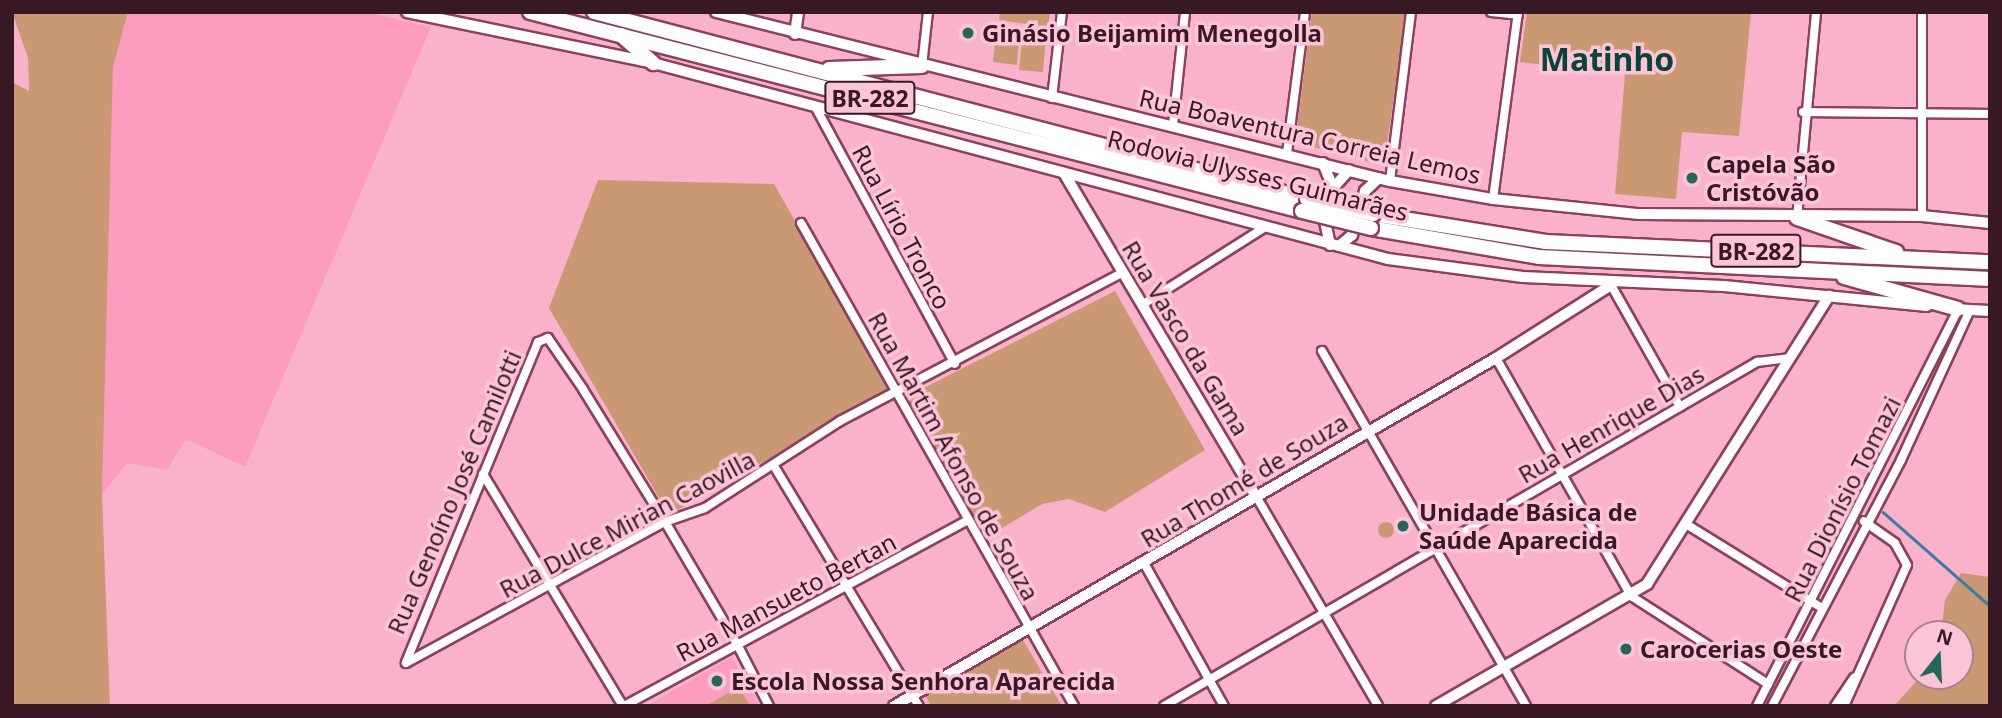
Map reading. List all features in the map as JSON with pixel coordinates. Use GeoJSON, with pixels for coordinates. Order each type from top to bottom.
{"type":"FeatureCollection","features":[{"type":"Feature","properties":{"kind":"highway","name":"Rodovia Ulysses Guimarães"},"geometry":{"type":"LineString","coordinates":[[530,12],[1304,205],[1539,257],[1809,268],[1990,279]]}},
{"type":"Feature","properties":{"kind":"highway","name":"Rodovia Ulysses Guimarães"},"geometry":{"type":"LineString","coordinates":[[594,12],[814,69],[1304,205]]}},
{"type":"Feature","properties":{"kind":"highway"},"geometry":{"type":"LineString","coordinates":[[618,32],[653,63]]}},
{"type":"Feature","properties":{"kind":"highway"},"geometry":{"type":"LineString","coordinates":[[814,69],[922,66]]}},
{"type":"Feature","properties":{"kind":"highway"},"geometry":{"type":"LineString","coordinates":[[1797,218],[1911,257]]}},
{"type":"Feature","properties":{"kind":"highway","name":"Rodovia Ulysses Guimarães"},"geometry":{"type":"LineString","coordinates":[[1372,221],[1546,242],[1990,262]]}},
{"type":"Feature","properties":{"kind":"highway"},"geometry":{"type":"LineString","coordinates":[[1809,268],[1964,309]]}},
{"type":"Feature","properties":{"kind":"street"},"geometry":{"type":"LineString","coordinates":[[407,12],[653,63],[1362,252],[1611,285],[1829,296],[1990,311]]}},
{"type":"Feature","properties":{"kind":"street","name":"Rua Boaventura Correia Lemos"},"geometry":{"type":"LineString","coordinates":[[716,12],[922,66],[1287,153],[1390,181],[1493,200],[1639,214],[1797,218],[1922,216],[1990,223]]}},
{"type":"Feature","properties":{"kind":"street"},"geometry":{"type":"LineString","coordinates":[[795,34],[798,12]]}},
{"type":"Feature","properties":{"kind":"street"},"geometry":{"type":"LineString","coordinates":[[922,66],[928,12]]}},
{"type":"Feature","properties":{"kind":"street"},"geometry":{"type":"LineString","coordinates":[[1052,98],[1062,12]]}},
{"type":"Feature","properties":{"kind":"street"},"geometry":{"type":"LineString","coordinates":[[1173,125],[1185,12]]}},
{"type":"Feature","properties":{"kind":"street"},"geometry":{"type":"LineString","coordinates":[[1287,153],[1305,12]]}},
{"type":"Feature","properties":{"kind":"street"},"geometry":{"type":"LineString","coordinates":[[1390,181],[1410,12]]}},
{"type":"Feature","properties":{"kind":"street"},"geometry":{"type":"LineString","coordinates":[[1491,12],[1518,14],[1493,200]]}},
{"type":"Feature","properties":{"kind":"street"},"geometry":{"type":"LineString","coordinates":[[1797,218],[1803,112],[1816,12]]}},
{"type":"Feature","properties":{"kind":"street"},"geometry":{"type":"LineString","coordinates":[[1922,12],[1922,216]]}},
{"type":"Feature","properties":{"kind":"street","name":"Rua Lírio Tronco"},"geometry":{"type":"LineString","coordinates":[[816,108],[955,364]]}},
{"type":"Feature","properties":{"kind":"street"},"geometry":{"type":"LineString","coordinates":[[1803,112],[1990,114]]}},
{"type":"Feature","properties":{"kind":"street"},"geometry":{"type":"LineString","coordinates":[[1306,238],[1325,222],[1333,188],[1323,163]]}},
{"type":"Feature","properties":{"kind":"street"},"geometry":{"type":"LineString","coordinates":[[1333,188],[1354,171],[1365,191]]}},
{"type":"Feature","properties":{"kind":"street","name":"Rua Vasco da Gama"},"geometry":{"type":"LineString","coordinates":[[1064,173],[1378,706]]}},
{"type":"Feature","properties":{"kind":"street"},"geometry":{"type":"LineString","coordinates":[[1335,245],[1352,234],[1365,191],[1379,178]]}},
{"type":"Feature","properties":{"kind":"street"},"geometry":{"type":"LineString","coordinates":[[1325,222],[1335,245]]}},
{"type":"Feature","properties":{"kind":"street","name":"Rua Martim Afonso de Souza"},"geometry":{"type":"LineString","coordinates":[[801,223],[897,393],[965,522],[1074,706]]}},
{"type":"Feature","properties":{"kind":"street"},"geometry":{"type":"LineString","coordinates":[[1142,304],[1264,228]]}},
{"type":"Feature","properties":{"kind":"street"},"geometry":{"type":"LineString","coordinates":[[1352,234],[1362,252]]}},
{"type":"Feature","properties":{"kind":"street","name":"Rua Dulce Mirian Caovilla"},"geometry":{"type":"LineString","coordinates":[[406,663],[548,589],[665,522],[705,508],[774,466],[809,440],[1122,273]]}},
{"type":"Feature","properties":{"kind":"street"},"geometry":{"type":"LineString","coordinates":[[1611,285],[1680,407]]}},
{"type":"Feature","properties":{"kind":"street","name":"Rua Thomé de Souza"},"geometry":{"type":"LineString","coordinates":[[894,706],[1496,358],[1611,285]]}},
{"type":"Feature","properties":{"kind":"street"},"geometry":{"type":"LineString","coordinates":[[1436,706],[1504,665],[1631,596],[1647,584],[1829,296]]}},
{"type":"Feature","properties":{"kind":"street","name":"Rua Dionísio Tomazi"},"geometry":{"type":"LineString","coordinates":[[1757,706],[1933,362],[1964,309]]}},
{"type":"Feature","properties":{"kind":"street","name":"Rua Dionísio Tomazi"},"geometry":{"type":"LineString","coordinates":[[1772,706],[1866,522],[1901,460],[1945,368],[1964,309]]}},
{"type":"Feature","properties":{"kind":"street","name":"Rua Genoíno José Camilotti"},"geometry":{"type":"LineString","coordinates":[[406,663],[542,337],[583,389],[665,522]]}},
{"type":"Feature","properties":{"kind":"street"},"geometry":{"type":"LineString","coordinates":[[1322,351],[1372,429],[1527,706]]}},
{"type":"Feature","properties":{"kind":"street"},"geometry":{"type":"LineString","coordinates":[[1496,358],[1631,596],[1768,684]]}},
{"type":"Feature","properties":{"kind":"street","name":"Rua Henrique Dias"},"geometry":{"type":"LineString","coordinates":[[1164,706],[1440,549],[1562,474],[1757,362],[1791,358]]}},
{"type":"Feature","properties":{"kind":"street"},"geometry":{"type":"LineString","coordinates":[[1933,362],[1945,368]]}},
{"type":"Feature","properties":{"kind":"street"},"geometry":{"type":"LineString","coordinates":[[1908,412],[1920,419]]}},
{"type":"Feature","properties":{"kind":"street"},"geometry":{"type":"LineString","coordinates":[[1888,451],[1901,460]]}},
{"type":"Feature","properties":{"kind":"street"},"geometry":{"type":"LineString","coordinates":[[774,466],[919,706]]}},
{"type":"Feature","properties":{"kind":"street"},"geometry":{"type":"LineString","coordinates":[[483,474],[548,589],[624,706]]}},
{"type":"Feature","properties":{"kind":"street"},"geometry":{"type":"LineString","coordinates":[[1844,706],[1854,678],[1907,565],[1895,543],[1855,516]]}},
{"type":"Feature","properties":{"kind":"street"},"geometry":{"type":"LineString","coordinates":[[665,522],[737,644],[769,706]]}},
{"type":"Feature","properties":{"kind":"street","name":"Rua Mansueto Bertan"},"geometry":{"type":"LineString","coordinates":[[624,706],[965,522]]}},
{"type":"Feature","properties":{"kind":"street"},"geometry":{"type":"LineString","coordinates":[[1686,524],[1822,608]]}},
{"type":"Feature","properties":{"kind":"street"},"geometry":{"type":"LineString","coordinates":[[1838,548],[1849,555]]}},
{"type":"Feature","properties":{"kind":"street"},"geometry":{"type":"LineString","coordinates":[[1144,563],[1224,706]]}},
{"type":"Feature","properties":{"kind":"street"},"geometry":{"type":"LineString","coordinates":[[1835,706],[1854,678]]}},
{"type":"Feature","properties":{"kind":"shaded area"},"geometry":{"type":"Polygon","coordinates":[[[12,12],[128,12],[113,67],[102,495],[110,706],[12,706],[12,82],[29,91],[28,58],[12,12]]]}},
{"type":"Feature","properties":{"kind":"shaded area"},"geometry":{"type":"Polygon","coordinates":[[[128,12],[366,12],[431,27],[245,467],[186,439],[167,470],[127,463],[102,495],[113,67],[128,12]]]}},
{"type":"Feature","properties":{"kind":"shaded area"},"geometry":{"type":"Polygon","coordinates":[[[1000,12],[1050,12],[1048,27],[999,20],[1000,12]]]}},
{"type":"Feature","properties":{"kind":"shaded area"},"geometry":{"type":"Polygon","coordinates":[[[1312,12],[1406,12],[1384,166],[1295,142],[1312,12]]]}},
{"type":"Feature","properties":{"kind":"shaded area"},"geometry":{"type":"Polygon","coordinates":[[[1527,12],[1751,12],[1739,136],[1682,132],[1676,199],[1615,194],[1625,74],[1520,62],[1527,12]]]}},
{"type":"Feature","properties":{"kind":"shaded area"},"geometry":{"type":"Polygon","coordinates":[[[997,24],[1020,27],[1017,65],[993,62],[997,24]]]}},
{"type":"Feature","properties":{"kind":"shaded area"},"geometry":{"type":"Polygon","coordinates":[[[1023,32],[1046,34],[1043,72],[1019,70],[1023,32]]]}},
{"type":"Feature","properties":{"kind":"shaded area"},"geometry":{"type":"Polygon","coordinates":[[[598,180],[774,184],[891,390],[669,515],[549,308],[598,180]]]}},
{"type":"Feature","properties":{"kind":"shaded area"},"geometry":{"type":"Polygon","coordinates":[[[1115,291],[1205,450],[1105,512],[1069,499],[1042,504],[984,539],[906,397],[1115,291]]]}},
{"type":"Feature","properties":{"kind":"shaded area"},"geometry":{"type":"Polygon","coordinates":[[[1383,522],[1389,522],[1394,530],[1392,536],[1383,538],[1378,533],[1378,527],[1383,522]]]}},
{"type":"Feature","properties":{"kind":"shaded area"},"geometry":{"type":"Polygon","coordinates":[[[1961,573],[1990,577],[1990,706],[1894,706],[1908,690],[1974,690],[1974,620],[1943,620],[1945,600],[1961,573]]]}},
{"type":"Feature","properties":{"kind":"shaded area"},"geometry":{"type":"Polygon","coordinates":[[[1021,637],[1062,706],[931,706],[925,695],[1021,637]]]}},
{"type":"Feature","properties":{"kind":"shaded area","name":"Escola Nossa Senhora Aparecida"},"geometry":{"type":"Polygon","coordinates":[[[732,657],[759,706],[646,706],[732,657]]]}},
{"type":"Feature","properties":{"kind":"shaded area"},"geometry":{"type":"Polygon","coordinates":[[[739,687],[750,706],[706,706],[718,699],[739,687]]]}},
{"type":"Feature","properties":{"kind":"waterway"},"geometry":{"type":"LineString","coordinates":[[1883,512],[1990,606]]}},
{"type":"Feature","properties":{"kind":"place","name":"Ginásio Beijamim Menegolla"},"geometry":{"type":"Point","coordinates":[968,33]}},
{"type":"Feature","properties":{"kind":"place","name":"Capela São Cristóvão"},"geometry":{"type":"Point","coordinates":[1692,178]}},
{"type":"Feature","properties":{"kind":"place","name":"Unidade Básica de Saúde Aparecida"},"geometry":{"type":"Point","coordinates":[1403,526]}},
{"type":"Feature","properties":{"kind":"place","name":"Carocerias Oeste"},"geometry":{"type":"Point","coordinates":[1626,649]}},
{"type":"Feature","properties":{"kind":"place","name":"Escola Nossa Senhora Aparecida"},"geometry":{"type":"Point","coordinates":[717,681]}},
{"type":"Feature","properties":{"kind":"district","name":"Matinho"},"geometry":{"type":"Point","coordinates":[1607,59]}}]}
